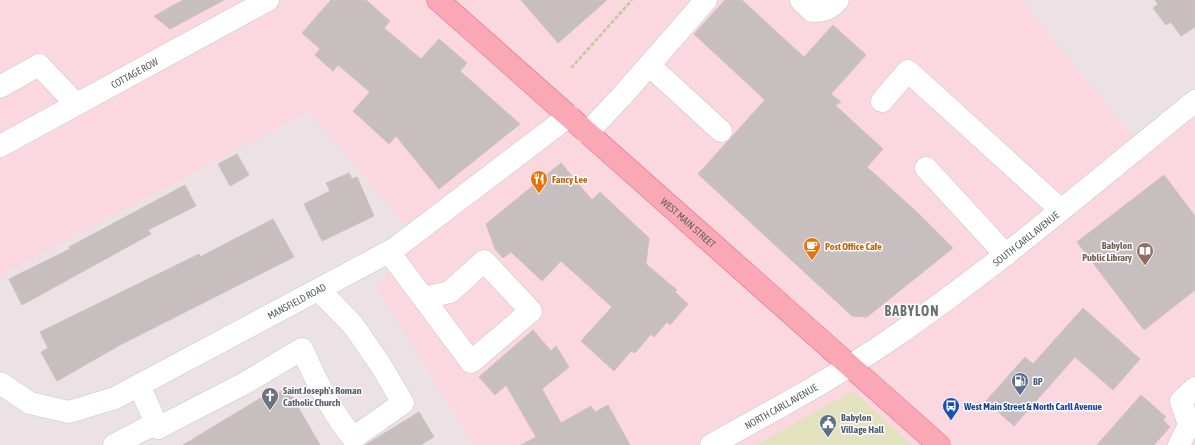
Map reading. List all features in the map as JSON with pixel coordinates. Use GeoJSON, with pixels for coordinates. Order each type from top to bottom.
{"type":"FeatureCollection","features":[{"type":"Feature","properties":{"kind":"main road","name":"WEST MAIN STREET"},"geometry":{"type":"LineString","coordinates":[[438,0],[939,445]]}},
{"type":"Feature","properties":{"kind":"street","name":"COTTAGE ROW"},"geometry":{"type":"LineString","coordinates":[[0,146],[268,0]]}},
{"type":"Feature","properties":{"kind":"street"},"geometry":{"type":"LineString","coordinates":[[587,133],[649,66],[706,0]]}},
{"type":"Feature","properties":{"kind":"street"},"geometry":{"type":"LineString","coordinates":[[801,0],[812,11],[823,11],[831,8],[838,0]]}},
{"type":"Feature","properties":{"kind":"street"},"geometry":{"type":"LineString","coordinates":[[0,87],[39,65],[76,104]]}},
{"type":"Feature","properties":{"kind":"street"},"geometry":{"type":"LineString","coordinates":[[649,66],[721,131]]}},
{"type":"Feature","properties":{"kind":"street"},"geometry":{"type":"LineString","coordinates":[[882,101],[908,71],[1061,210]]}},
{"type":"Feature","properties":{"kind":"street","name":"SOUTH CARLL AVENUE"},"geometry":{"type":"LineString","coordinates":[[850,366],[1006,255],[1194,103]]}},
{"type":"Feature","properties":{"kind":"street","name":"MANSFIELD ROAD"},"geometry":{"type":"LineString","coordinates":[[0,383],[30,403],[69,412],[115,398],[389,252],[569,116]]}},
{"type":"Feature","properties":{"kind":"street"},"geometry":{"type":"LineString","coordinates":[[926,168],[1006,255]]}},
{"type":"Feature","properties":{"kind":"street"},"geometry":{"type":"LineString","coordinates":[[389,252],[471,362],[531,311],[484,261],[450,292],[424,298]]}},
{"type":"Feature","properties":{"kind":"street"},"geometry":{"type":"LineString","coordinates":[[139,385],[158,428],[245,383],[302,349],[316,380],[334,412],[353,438],[402,403],[380,364],[353,325],[319,290]]}},
{"type":"Feature","properties":{"kind":"street","name":"NORTH CARLL AVENUE"},"geometry":{"type":"LineString","coordinates":[[712,445],[808,392],[850,366]]}},
{"type":"Feature","properties":{"kind":"street"},"geometry":{"type":"LineString","coordinates":[[1179,445],[1189,425],[1181,401],[1195,388]]}},
{"type":"Feature","properties":{"kind":"street"},"geometry":{"type":"LineString","coordinates":[[114,445],[156,423]]}},
{"type":"Feature","properties":{"kind":"path"},"geometry":{"type":"LineString","coordinates":[[571,68],[632,0]]}},
{"type":"Feature","properties":{"kind":"shaded area"},"geometry":{"type":"Polygon","coordinates":[[[0,0],[1021,0],[1140,145],[1195,101],[1195,445],[912,445],[853,391],[755,445],[473,445],[377,287],[416,238],[309,111],[0,275],[0,0]]]}},
{"type":"Feature","properties":{"kind":"green space"},"geometry":{"type":"Polygon","coordinates":[[[853,391],[912,445],[755,445],[853,391]]]}},
{"type":"Feature","properties":{"kind":"building"},"geometry":{"type":"Polygon","coordinates":[[[183,0],[224,0],[170,29],[154,16],[183,0]]]}},
{"type":"Feature","properties":{"kind":"building"},"geometry":{"type":"Polygon","coordinates":[[[331,0],[366,0],[390,21],[384,28],[421,59],[439,39],[467,63],[460,71],[520,124],[439,189],[396,136],[389,144],[353,111],[370,92],[338,65],[333,71],[315,55],[320,49],[302,33],[331,0]]]}},
{"type":"Feature","properties":{"kind":"building"},"geometry":{"type":"Polygon","coordinates":[[[521,0],[607,0],[558,43],[521,0]]]}},
{"type":"Feature","properties":{"kind":"building"},"geometry":{"type":"Polygon","coordinates":[[[725,0],[742,0],[804,57],[833,25],[866,55],[831,94],[841,102],[835,105],[883,149],[867,167],[918,213],[953,248],[867,317],[852,316],[698,174],[765,100],[694,34],[725,0]]]}},
{"type":"Feature","properties":{"kind":"building"},"geometry":{"type":"Polygon","coordinates":[[[1155,0],[1195,0],[1195,27],[1181,36],[1171,22],[1166,25],[1153,8],[1158,4],[1155,0]]]}},
{"type":"Feature","properties":{"kind":"building"},"geometry":{"type":"Polygon","coordinates":[[[237,154],[249,175],[230,186],[218,164],[237,154]]]}},
{"type":"Feature","properties":{"kind":"building"},"geometry":{"type":"Polygon","coordinates":[[[561,163],[592,200],[600,192],[649,238],[646,264],[677,290],[675,292],[688,304],[670,325],[667,322],[654,337],[651,334],[635,353],[631,351],[614,371],[581,341],[612,307],[561,261],[542,281],[511,252],[503,258],[495,249],[486,224],[561,163]]]}},
{"type":"Feature","properties":{"kind":"building"},"geometry":{"type":"Polygon","coordinates":[[[349,173],[352,179],[357,177],[374,216],[322,241],[304,204],[330,191],[326,183],[349,173]]]}},
{"type":"Feature","properties":{"kind":"building","name":"Babylon Public Library"},"geometry":{"type":"Polygon","coordinates":[[[1164,175],[1195,216],[1195,290],[1144,330],[1077,242],[1164,175]]]}},
{"type":"Feature","properties":{"kind":"building"},"geometry":{"type":"Polygon","coordinates":[[[185,185],[196,206],[148,230],[151,234],[22,305],[9,279],[70,249],[69,247],[185,185]]]}},
{"type":"Feature","properties":{"kind":"building"},"geometry":{"type":"Polygon","coordinates":[[[273,219],[294,257],[120,345],[57,381],[41,352],[48,348],[40,332],[199,254],[200,257],[273,219]]]}},
{"type":"Feature","properties":{"kind":"building"},"geometry":{"type":"Polygon","coordinates":[[[1083,308],[1140,359],[1113,390],[1075,357],[1014,426],[986,401],[1025,357],[1033,364],[1083,308]]]}},
{"type":"Feature","properties":{"kind":"building"},"geometry":{"type":"Polygon","coordinates":[[[533,330],[551,351],[556,346],[569,367],[542,389],[561,423],[591,406],[595,412],[608,405],[630,445],[521,445],[536,437],[506,385],[495,395],[479,377],[533,330]]]}},
{"type":"Feature","properties":{"kind":"building","name":"Saint Joseph's Roman Catholic Church"},"geometry":{"type":"Polygon","coordinates":[[[287,388],[320,445],[183,445],[269,393],[271,397],[287,388]]]}},
{"type":"Feature","properties":{"kind":"building"},"geometry":{"type":"Polygon","coordinates":[[[1141,395],[1166,417],[1163,420],[1170,427],[1154,445],[1097,445],[1141,395]]]}},
{"type":"Feature","properties":{"kind":"building"},"geometry":{"type":"Polygon","coordinates":[[[419,412],[434,437],[420,445],[365,445],[419,412]]]}},
{"type":"Feature","properties":{"kind":"place","name":"Fancy Lee"},"geometry":{"type":"Point","coordinates":[539,194]}},
{"type":"Feature","properties":{"kind":"place","name":"Post Office Cafe"},"geometry":{"type":"Point","coordinates":[812,261]}},
{"type":"Feature","properties":{"kind":"place","name":"Babylon Public Library"},"geometry":{"type":"Point","coordinates":[1145,266]}},
{"type":"Feature","properties":{"kind":"place","name":"BP"},"geometry":{"type":"Point","coordinates":[1020,396]}},
{"type":"Feature","properties":{"kind":"place","name":"Saint Joseph's Roman Catholic Church"},"geometry":{"type":"Point","coordinates":[270,411]}},
{"type":"Feature","properties":{"kind":"place","name":"West Main Street & North Carll Avenue"},"geometry":{"type":"Point","coordinates":[951,421]}},
{"type":"Feature","properties":{"kind":"place","name":"Babylon Village Hall"},"geometry":{"type":"Point","coordinates":[828,438]}},
{"type":"Feature","properties":{"kind":"district","name":"BABYLON"},"geometry":{"type":"Point","coordinates":[912,311]}}]}
